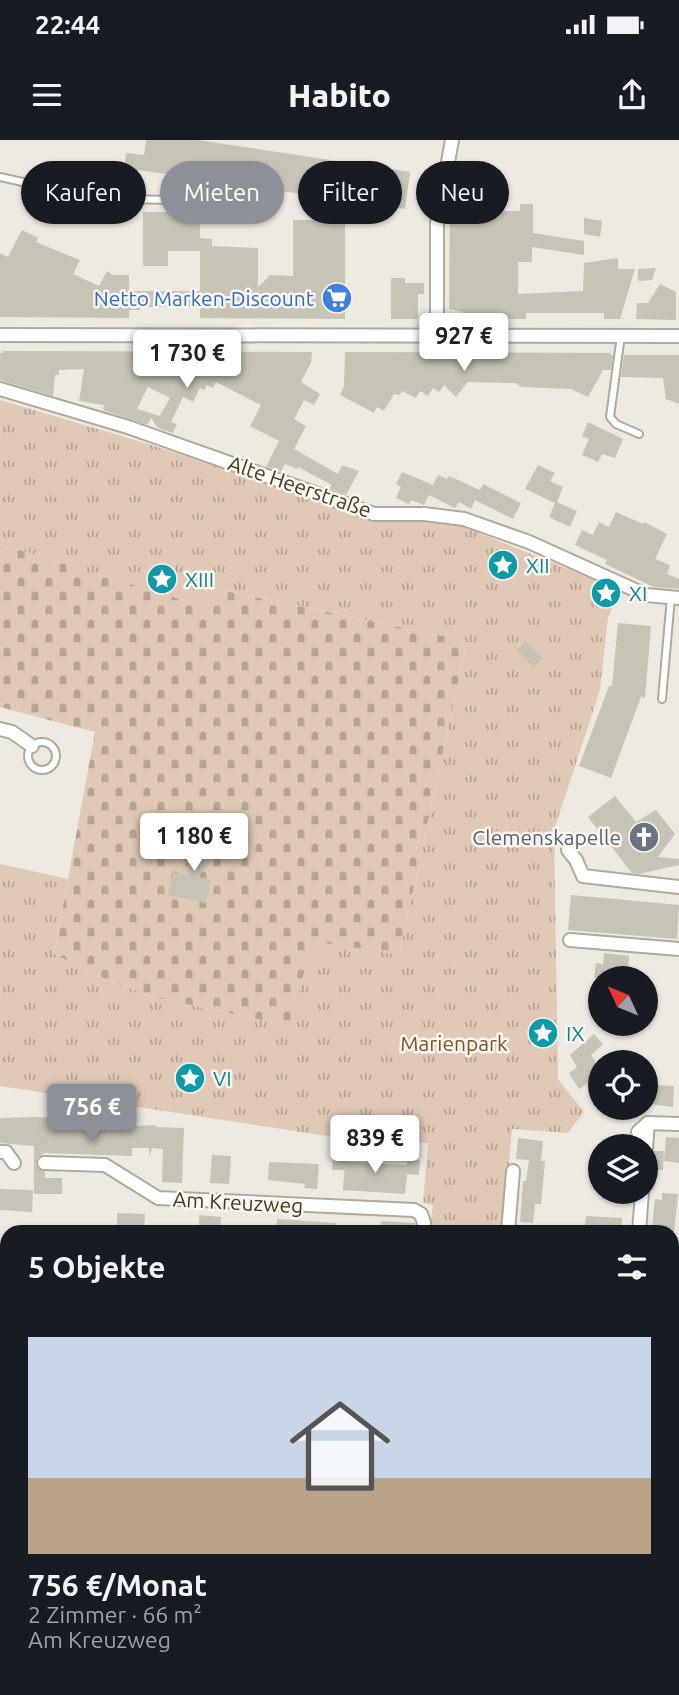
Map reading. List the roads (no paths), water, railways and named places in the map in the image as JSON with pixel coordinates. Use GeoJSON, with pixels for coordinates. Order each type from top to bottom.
{"type":"FeatureCollection","features":[{"type":"Feature","properties":{"kind":"street"},"geometry":{"type":"LineString","coordinates":[[437,335],[437,223],[452,140]]}},
{"type":"Feature","properties":{"kind":"street"},"geometry":{"type":"LineString","coordinates":[[0,335],[679,336]]}},
{"type":"Feature","properties":{"kind":"street","name":"Alte Heerstraße"},"geometry":{"type":"LineString","coordinates":[[0,389],[128,428],[374,514],[424,514],[464,519],[529,542],[646,595],[675,598]]}},
{"type":"Feature","properties":{"kind":"street"},"geometry":{"type":"LineString","coordinates":[[0,729],[12,732],[32,746]]}},
{"type":"Feature","properties":{"kind":"street"},"geometry":{"type":"LineString","coordinates":[[568,850],[583,876],[679,887]]}},
{"type":"Feature","properties":{"kind":"street"},"geometry":{"type":"LineString","coordinates":[[570,940],[679,949]]}},
{"type":"Feature","properties":{"kind":"street"},"geometry":{"type":"LineString","coordinates":[[644,1134],[643,1128],[679,1124]]}},
{"type":"Feature","properties":{"kind":"street"},"geometry":{"type":"LineString","coordinates":[[3,1152],[14,1163]]}},
{"type":"Feature","properties":{"kind":"street","name":"Am Kreuzweg"},"geometry":{"type":"LineString","coordinates":[[44,1163],[106,1165],[158,1198],[414,1210],[421,1214],[424,1225]]}},
{"type":"Feature","properties":{"kind":"street"},"geometry":{"type":"LineString","coordinates":[[509,1225],[513,1171]]}},
{"type":"Feature","properties":{"kind":"street"},"geometry":{"type":"LineString","coordinates":[[640,1225],[641,1204]]}},
{"type":"Feature","properties":{"kind":"lane"},"geometry":{"type":"LineString","coordinates":[[0,177],[27,183],[52,181],[72,188],[129,198],[160,200]]}},
{"type":"Feature","properties":{"kind":"lane"},"geometry":{"type":"LineString","coordinates":[[621,335],[610,417],[616,424],[639,434]]}},
{"type":"Feature","properties":{"kind":"lane"},"geometry":{"type":"LineString","coordinates":[[662,699],[675,598]]}},
{"type":"Feature","properties":{"kind":"lane"},"geometry":{"type":"LineString","coordinates":[[39,742],[50,745],[55,752],[53,765],[45,770],[33,768],[27,757],[32,746],[39,742]]}},
{"type":"Feature","properties":{"kind":"place","name":"Netto Marken-Discount"},"geometry":{"type":"Point","coordinates":[337,298]}},
{"type":"Feature","properties":{"kind":"place","name":"XII"},"geometry":{"type":"Point","coordinates":[503,565]}},
{"type":"Feature","properties":{"kind":"place","name":"XIII"},"geometry":{"type":"Point","coordinates":[162,579]}},
{"type":"Feature","properties":{"kind":"place","name":"XI"},"geometry":{"type":"Point","coordinates":[606,593]}},
{"type":"Feature","properties":{"kind":"place","name":"Clemenskapelle"},"geometry":{"type":"Point","coordinates":[644,837]}},
{"type":"Feature","properties":{"kind":"place","name":"IX"},"geometry":{"type":"Point","coordinates":[543,1033]}},
{"type":"Feature","properties":{"kind":"place","name":"VI"},"geometry":{"type":"Point","coordinates":[190,1078]}},
{"type":"Feature","properties":{"kind":"park label","name":"Marienpark"},"geometry":{"type":"Point","coordinates":[454,1043]}}]}
